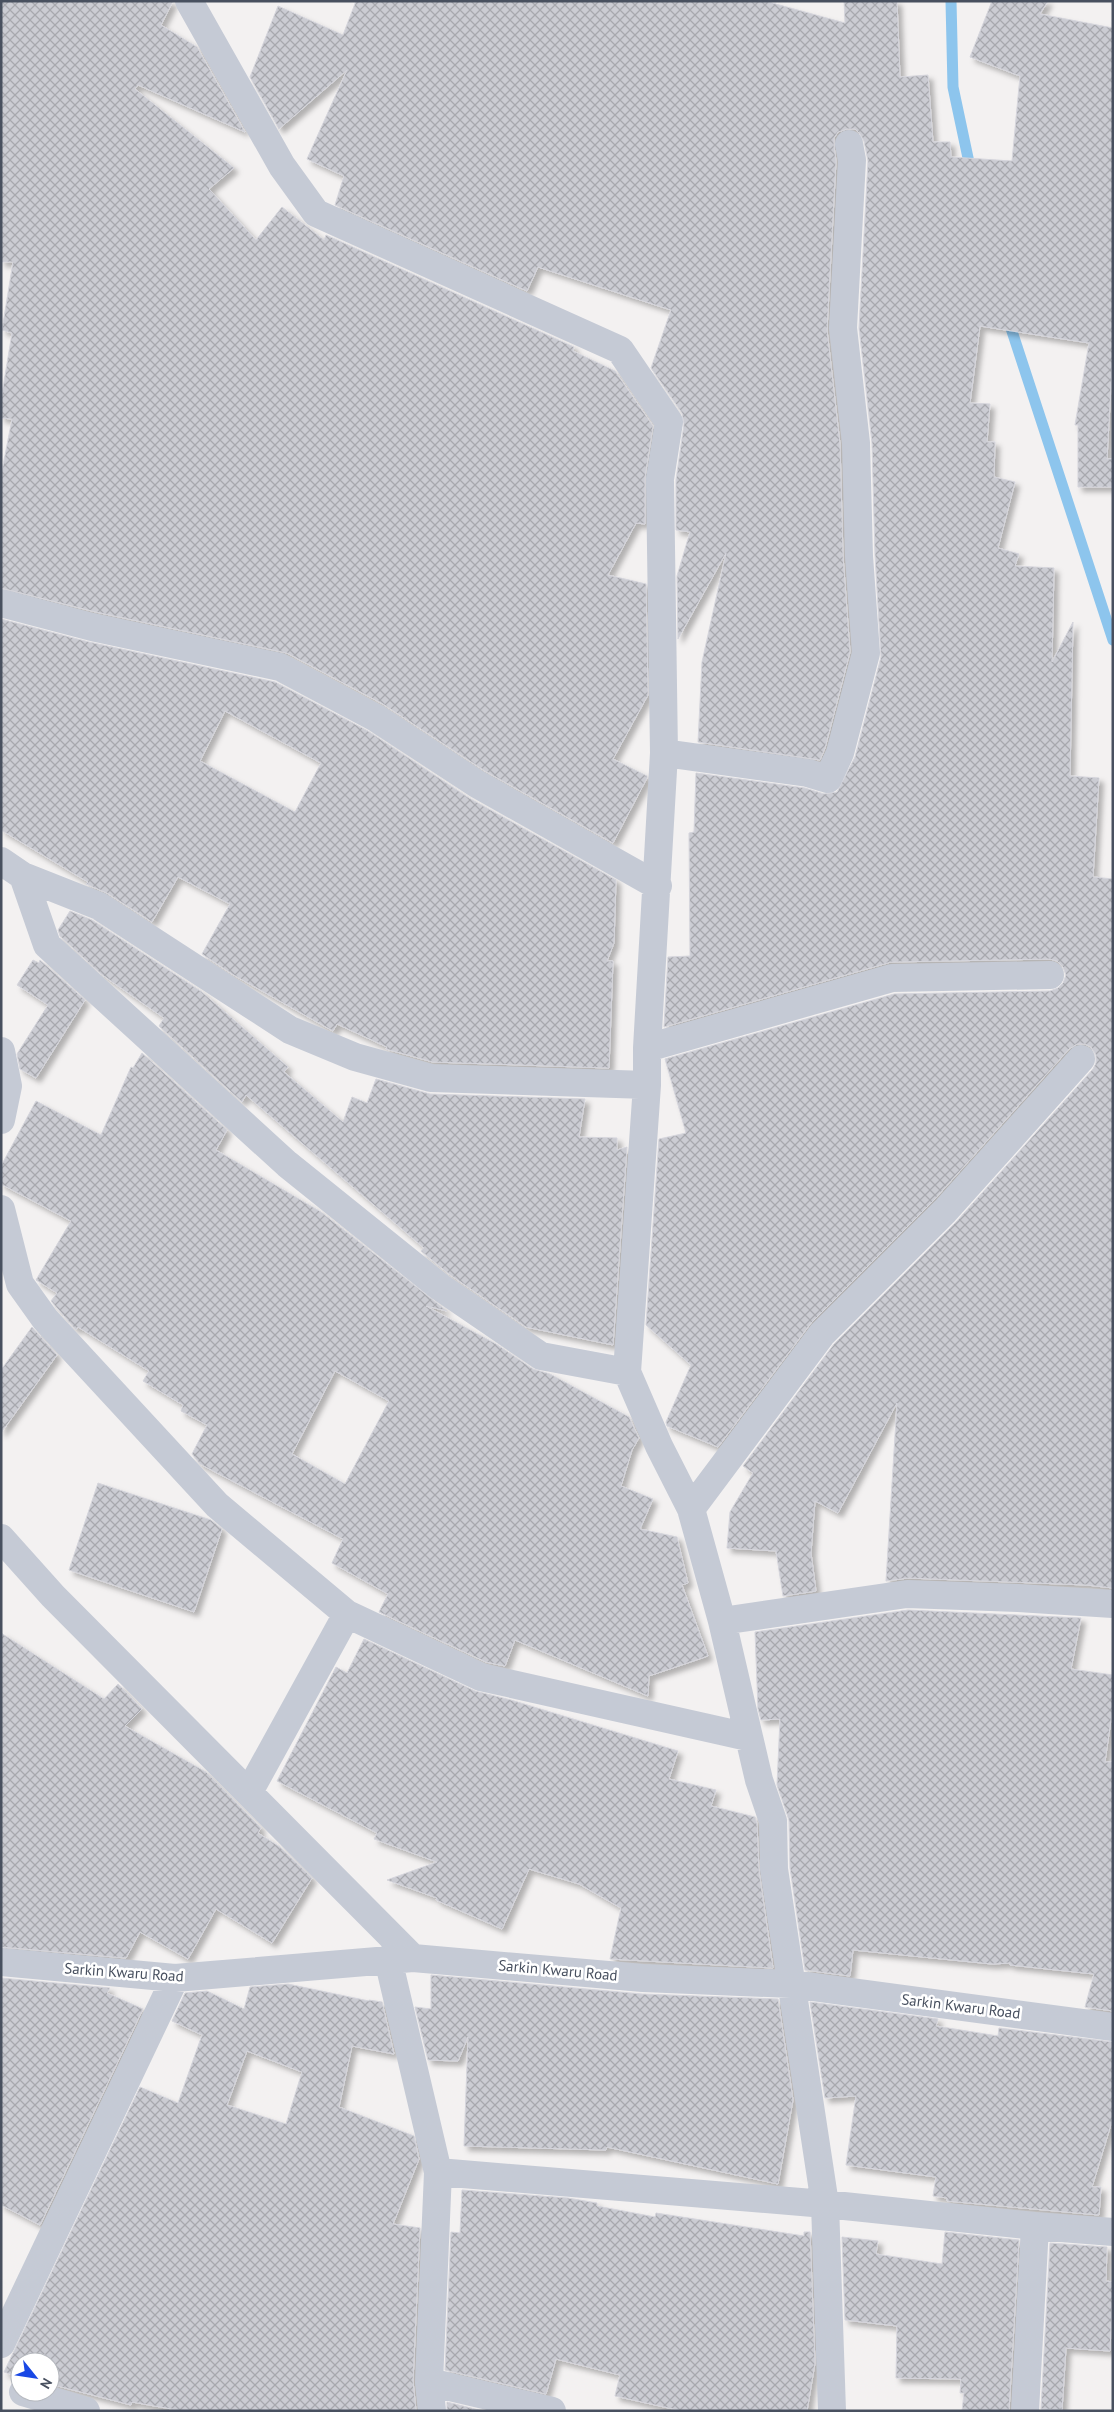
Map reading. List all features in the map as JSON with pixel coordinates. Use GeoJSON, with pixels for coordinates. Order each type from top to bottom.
{"type":"FeatureCollection","features":[{"type":"Feature","properties":{"kind":"street"},"geometry":{"type":"LineString","coordinates":[[189,1],[282,166],[316,213],[620,350],[669,422],[660,479],[664,753],[658,886],[647,1048],[647,1085],[627,1372],[658,1446],[691,1510],[722,1621],[748,1737],[773,1821],[774,1869],[825,2204],[832,2411]]}},
{"type":"Feature","properties":{"kind":"street"},"geometry":{"type":"LineString","coordinates":[[664,753],[808,773],[828,779],[840,754],[866,653],[859,556],[856,443],[843,328],[852,160],[849,144]]}},
{"type":"Feature","properties":{"kind":"street"},"geometry":{"type":"LineString","coordinates":[[1,603],[92,627],[280,667],[376,718],[477,784],[658,886]]}},
{"type":"Feature","properties":{"kind":"street"},"geometry":{"type":"LineString","coordinates":[[1,860],[24,876],[99,906],[290,1030],[355,1057],[431,1078],[647,1085]]}},
{"type":"Feature","properties":{"kind":"street"},"geometry":{"type":"LineString","coordinates":[[24,876],[47,945],[287,1164],[440,1287],[540,1356],[627,1372]]}},
{"type":"Feature","properties":{"kind":"street"},"geometry":{"type":"LineString","coordinates":[[647,1048],[892,978],[1050,975]]}},
{"type":"Feature","properties":{"kind":"street"},"geometry":{"type":"LineString","coordinates":[[1,1051],[8,1086],[1,1120]]}},
{"type":"Feature","properties":{"kind":"street"},"geometry":{"type":"LineString","coordinates":[[691,1510],[822,1334],[945,1211],[1082,1059]]}},
{"type":"Feature","properties":{"kind":"street"},"geometry":{"type":"LineString","coordinates":[[2,1216],[20,1284],[45,1319],[217,1505],[347,1614],[481,1677],[748,1737]]}},
{"type":"Feature","properties":{"kind":"street"},"geometry":{"type":"LineString","coordinates":[[1,1538],[53,1596],[249,1792],[400,1959],[438,2172],[429,2382],[432,2411]]}},
{"type":"Feature","properties":{"kind":"street"},"geometry":{"type":"LineString","coordinates":[[722,1621],[907,1594],[1113,1604]]}},
{"type":"Feature","properties":{"kind":"street"},"geometry":{"type":"LineString","coordinates":[[249,1792],[347,1614]]}},
{"type":"Feature","properties":{"kind":"street","name":"Sarkin Kwaru Road"},"geometry":{"type":"LineString","coordinates":[[1,1962],[174,1978],[400,1959],[643,1978],[791,1984],[1113,2027]]}},
{"type":"Feature","properties":{"kind":"street"},"geometry":{"type":"LineString","coordinates":[[1,2344],[174,1978]]}},
{"type":"Feature","properties":{"kind":"street"},"geometry":{"type":"LineString","coordinates":[[438,2172],[825,2204],[1034,2226],[1113,2232]]}},
{"type":"Feature","properties":{"kind":"street"},"geometry":{"type":"LineString","coordinates":[[1025,2411],[1034,2226]]}},
{"type":"Feature","properties":{"kind":"street"},"geometry":{"type":"LineString","coordinates":[[429,2382],[552,2411]]}},
{"type":"Feature","properties":{"kind":"street"},"geometry":{"type":"LineString","coordinates":[[56,2402],[86,2411]]}},
{"type":"Feature","properties":{"kind":"building"},"geometry":{"type":"Polygon","coordinates":[[[1,1],[173,1],[161,25],[197,47],[245,132],[138,85],[135,89],[234,168],[209,189],[256,240],[282,207],[324,240],[326,235],[574,347],[573,351],[615,371],[653,426],[645,477],[645,524],[636,523],[608,575],[646,584],[648,695],[613,759],[647,776],[647,778],[613,843],[485,771],[383,704],[287,653],[96,612],[1,588],[1,476],[12,419],[1,418],[1,400],[12,333],[2,330],[13,262],[1,262],[1,1]]]}},
{"type":"Feature","properties":{"kind":"building"},"geometry":{"type":"Polygon","coordinates":[[[356,1],[765,1],[845,23],[844,1],[897,1],[900,77],[928,75],[933,142],[950,142],[951,157],[1012,161],[1020,76],[970,57],[992,1],[1048,1],[1040,14],[1113,28],[1113,349],[1107,459],[1113,459],[1113,487],[1078,487],[1078,425],[1075,425],[1089,343],[980,326],[970,403],[990,404],[987,442],[995,442],[994,477],[1015,482],[998,548],[1019,554],[1015,566],[1054,568],[1052,662],[1073,622],[1070,776],[1099,778],[1093,877],[1113,879],[1113,1588],[1087,1585],[908,1578],[886,1581],[897,1403],[838,1513],[815,1501],[811,1553],[816,1591],[783,1596],[776,1551],[727,1548],[730,1512],[753,1473],[743,1466],[834,1344],[957,1221],[1093,1069],[1096,1063],[1096,1055],[1091,1047],[1085,1044],[1077,1044],[1069,1049],[934,1200],[811,1323],[718,1447],[667,1426],[666,1422],[691,1365],[646,1325],[659,1139],[686,1133],[665,1059],[894,994],[1050,991],[1058,988],[1063,983],[1066,975],[1063,967],[1057,961],[1050,959],[891,962],[664,1027],[668,957],[690,956],[689,833],[694,832],[696,773],[805,788],[824,794],[837,792],[855,757],[881,657],[875,555],[872,443],[859,328],[868,161],[864,141],[855,129],[838,132],[834,138],[836,161],[827,330],[840,444],[843,556],[850,652],[825,748],[820,760],[698,742],[702,662],[726,553],[678,639],[677,576],[690,532],[676,530],[676,480],[684,424],[682,413],[651,368],[671,310],[538,267],[527,291],[335,205],[344,176],[307,159],[347,70],[279,129],[250,77],[278,6],[343,35],[356,1]]]}},
{"type":"Feature","properties":{"kind":"building"},"geometry":{"type":"Polygon","coordinates":[[[1,619],[89,642],[275,682],[368,731],[469,798],[616,880],[614,943],[607,961],[613,961],[609,1068],[433,1062],[386,1049],[387,1047],[337,1024],[333,1031],[232,974],[202,954],[230,904],[178,877],[152,922],[107,893],[86,884],[88,882],[1,830],[1,619]],[[225,711],[200,761],[295,812],[321,763],[225,711]]]}},
{"type":"Feature","properties":{"kind":"building"},"geometry":{"type":"Polygon","coordinates":[[[70,911],[92,920],[202,992],[288,1067],[284,1072],[343,1122],[352,1097],[367,1103],[376,1079],[430,1094],[585,1099],[579,1137],[617,1138],[617,1150],[627,1147],[613,1345],[526,1327],[449,1274],[421,1251],[424,1248],[246,1095],[242,1102],[159,1026],[164,1018],[101,974],[60,936],[58,930],[70,911]]]}},
{"type":"Feature","properties":{"kind":"building"},"geometry":{"type":"Polygon","coordinates":[[[33,960],[39,963],[40,960],[85,1000],[36,1078],[20,1069],[17,1054],[48,1005],[17,985],[33,960]]]}},
{"type":"Feature","properties":{"kind":"building"},"geometry":{"type":"Polygon","coordinates":[[[142,1053],[227,1130],[216,1150],[321,1212],[447,1311],[426,1306],[496,1344],[533,1369],[550,1374],[629,1417],[639,1438],[632,1450],[621,1486],[653,1499],[640,1529],[677,1537],[688,1583],[682,1585],[708,1656],[649,1676],[648,1696],[515,1640],[505,1666],[486,1662],[379,1612],[388,1594],[332,1563],[343,1539],[200,1464],[192,1454],[207,1425],[181,1411],[183,1405],[143,1381],[149,1371],[78,1327],[76,1330],[51,1301],[57,1293],[36,1280],[71,1221],[1,1184],[1,1166],[36,1101],[101,1135],[131,1067],[133,1068],[142,1053]],[[335,1371],[292,1454],[345,1484],[389,1401],[335,1371]]]}},
{"type":"Feature","properties":{"kind":"building"},"geometry":{"type":"Polygon","coordinates":[[[32,1327],[57,1355],[1,1433],[1,1370],[32,1327]]]}},
{"type":"Feature","properties":{"kind":"building"},"geometry":{"type":"Polygon","coordinates":[[[98,1483],[211,1520],[222,1529],[194,1612],[69,1570],[98,1483]]]}},
{"type":"Feature","properties":{"kind":"building"},"geometry":{"type":"Polygon","coordinates":[[[908,1610],[1081,1618],[1071,1669],[1113,1675],[1113,1706],[1105,1762],[1113,1762],[1113,2011],[1085,2007],[1094,1974],[1010,1965],[1010,1963],[992,1964],[853,1950],[850,1976],[805,1970],[790,1868],[789,1820],[777,1785],[780,1719],[761,1720],[758,1709],[755,1632],[908,1610]]]}},
{"type":"Feature","properties":{"kind":"building"},"geometry":{"type":"Polygon","coordinates":[[[1,1633],[104,1699],[118,1684],[142,1709],[125,1726],[206,1772],[261,1828],[258,1833],[280,1847],[312,1878],[272,1943],[216,1909],[188,1959],[140,1932],[126,1958],[1,1947],[1,1633]]]}},
{"type":"Feature","properties":{"kind":"building"},"geometry":{"type":"Polygon","coordinates":[[[364,1639],[475,1691],[511,1700],[678,1751],[669,1779],[716,1790],[711,1806],[755,1817],[759,1871],[773,1968],[610,1959],[621,1908],[579,1884],[529,1869],[502,1929],[436,1900],[437,1898],[387,1880],[437,1862],[374,1839],[377,1833],[277,1781],[336,1667],[347,1673],[364,1639]]]}},
{"type":"Feature","properties":{"kind":"building"},"geometry":{"type":"Polygon","coordinates":[[[431,1975],[642,1994],[778,1999],[793,2100],[778,2184],[607,2147],[606,2150],[464,2146],[468,2037],[458,2061],[428,2060],[415,2007],[431,2009],[431,1975]]]}},
{"type":"Feature","properties":{"kind":"building"},"geometry":{"type":"Polygon","coordinates":[[[1,1978],[110,1988],[107,1993],[143,2009],[40,2225],[1,2205],[1,1978]]]}},
{"type":"Feature","properties":{"kind":"building"},"geometry":{"type":"Polygon","coordinates":[[[288,1984],[382,2002],[394,2054],[352,2046],[339,2107],[414,2136],[419,2159],[393,2224],[420,2228],[413,2381],[416,2411],[183,2411],[132,2402],[131,2405],[60,2387],[60,2352],[14,2352],[140,2087],[178,2103],[202,2035],[172,2021],[185,1993],[207,1991],[244,2009],[250,1987],[288,1984]],[[247,2051],[227,2105],[286,2124],[302,2072],[247,2051]]]}},
{"type":"Feature","properties":{"kind":"building"},"geometry":{"type":"Polygon","coordinates":[[[810,2002],[938,2019],[936,2026],[998,2036],[999,2028],[1113,2042],[1113,2118],[1092,2187],[1101,2187],[1099,2215],[947,2201],[947,2198],[933,2196],[936,2177],[846,2165],[856,2096],[825,2098],[810,2002]]]}},
{"type":"Feature","properties":{"kind":"building"},"geometry":{"type":"Polygon","coordinates":[[[462,2190],[568,2198],[597,2203],[597,2206],[655,2217],[656,2213],[804,2236],[804,2232],[810,2232],[815,2363],[807,2411],[682,2411],[615,2396],[620,2375],[556,2359],[546,2394],[445,2370],[451,2232],[460,2233],[462,2190]]]}},
{"type":"Feature","properties":{"kind":"building"},"geometry":{"type":"Polygon","coordinates":[[[945,2232],[1019,2240],[1009,2411],[962,2411],[964,2393],[960,2393],[961,2379],[896,2378],[897,2326],[845,2320],[842,2237],[878,2241],[876,2254],[942,2264],[945,2232]]]}},
{"type":"Feature","properties":{"kind":"building"},"geometry":{"type":"Polygon","coordinates":[[[1050,2243],[1107,2247],[1106,2281],[1113,2282],[1110,2351],[1066,2348],[1062,2410],[1041,2409],[1050,2243]]]}},
{"type":"Feature","properties":{"kind":"building"},"geometry":{"type":"Polygon","coordinates":[[[10,2359],[10,2374],[4,2372],[10,2359]]]}},
{"type":"Feature","properties":{"kind":"building"},"geometry":{"type":"Polygon","coordinates":[[[447,2402],[483,2411],[447,2411],[447,2402]]]}},
{"type":"Feature","properties":{"kind":"waterway"},"geometry":{"type":"LineString","coordinates":[[951,1],[953,87],[971,172]]}},
{"type":"Feature","properties":{"kind":"waterway"},"geometry":{"type":"LineString","coordinates":[[1007,316],[1113,640]]}}]}
